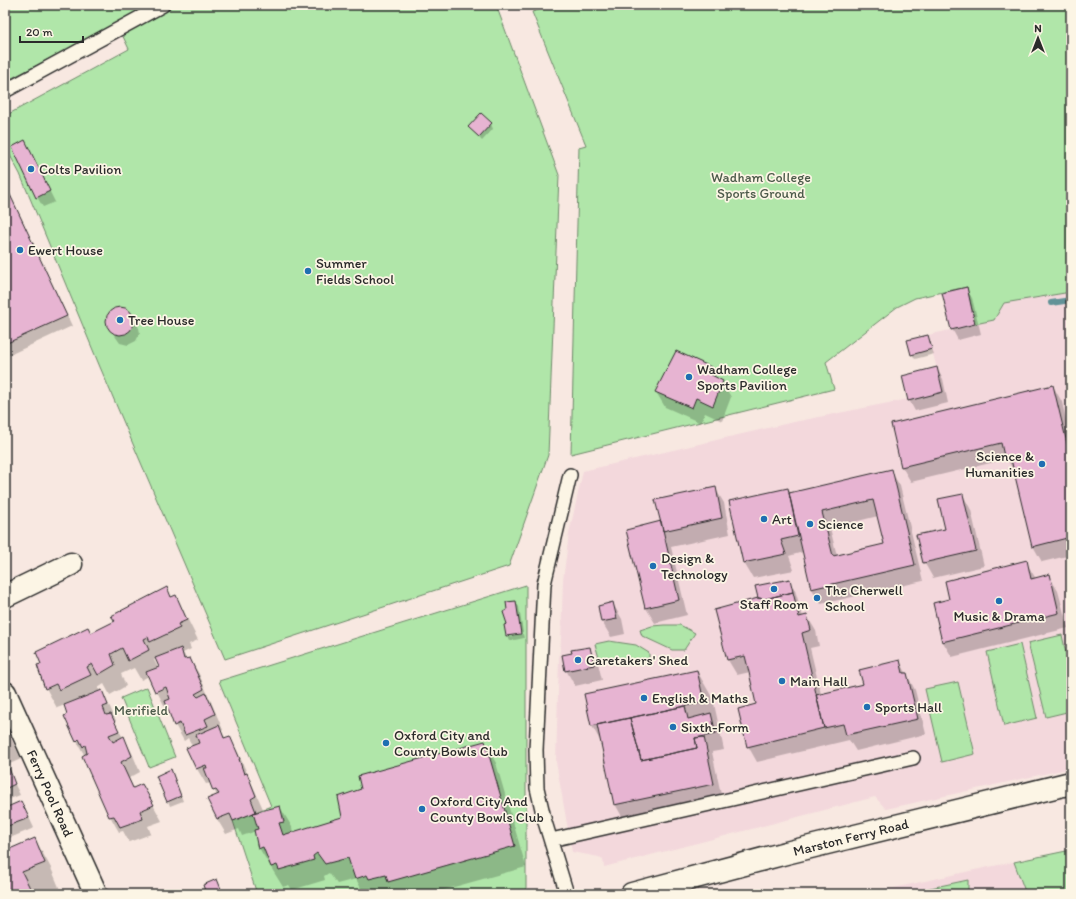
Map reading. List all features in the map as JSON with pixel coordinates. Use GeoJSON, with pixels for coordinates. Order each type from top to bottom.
{"type":"FeatureCollection","features":[{"type":"Feature","properties":{"kind":"main road"},"geometry":{"type":"LineString","coordinates":[[5,596],[71,564]]}},
{"type":"Feature","properties":{"kind":"main road","name":"Ferry Pool Road"},"geometry":{"type":"LineString","coordinates":[[5,693],[96,894]]}},
{"type":"Feature","properties":{"kind":"main road","name":"Marston Ferry Road"},"geometry":{"type":"LineString","coordinates":[[632,894],[1071,783]]}},
{"type":"Feature","properties":{"kind":"lane"},"geometry":{"type":"LineString","coordinates":[[5,91],[163,5]]}},
{"type":"Feature","properties":{"kind":"lane"},"geometry":{"type":"LineString","coordinates":[[568,894],[537,788],[536,750],[544,584],[570,475]]}},
{"type":"Feature","properties":{"kind":"lane"},"geometry":{"type":"LineString","coordinates":[[551,840],[913,758]]}},
{"type":"Feature","properties":{"kind":"shaded area","name":"The Cherwell School"},"geometry":{"type":"Polygon","coordinates":[[[1071,292],[1071,768],[886,809],[875,797],[604,867],[603,859],[599,857],[572,852],[556,762],[563,580],[569,534],[583,471],[794,422],[943,392],[928,335],[994,320],[1004,303],[1071,292]]]}},
{"type":"Feature","properties":{"kind":"shaded area"},"geometry":{"type":"Polygon","coordinates":[[[1071,850],[1071,894],[867,894],[979,869],[1071,850]]]}},
{"type":"Feature","properties":{"kind":"green space","name":"Summer Fields School"},"geometry":{"type":"Polygon","coordinates":[[[5,5],[496,5],[559,175],[548,455],[509,566],[225,659],[100,367],[20,174],[5,146],[5,116],[129,49],[117,24],[10,79],[5,66],[5,5]]]}},
{"type":"Feature","properties":{"kind":"green space","name":"Wadham College Sports Ground"},"geometry":{"type":"Polygon","coordinates":[[[554,5],[1071,5],[1071,292],[1004,303],[994,320],[975,324],[967,287],[915,298],[897,307],[826,362],[834,389],[571,454],[579,147],[586,145],[532,12],[554,5]]]}},
{"type":"Feature","properties":{"kind":"green space","name":"Oxford City and County Bowls Club"},"geometry":{"type":"Polygon","coordinates":[[[526,585],[526,894],[257,894],[233,821],[271,806],[219,681],[526,585]]]}},
{"type":"Feature","properties":{"kind":"green space"},"geometry":{"type":"Polygon","coordinates":[[[680,625],[695,633],[684,650],[672,650],[642,636],[640,630],[652,626],[680,625]]]}},
{"type":"Feature","properties":{"kind":"green space"},"geometry":{"type":"Polygon","coordinates":[[[1062,635],[1071,676],[1071,711],[1046,717],[1028,643],[1062,635]]]}},
{"type":"Feature","properties":{"kind":"green space"},"geometry":{"type":"Polygon","coordinates":[[[609,641],[636,645],[649,653],[649,661],[625,664],[599,658],[595,644],[609,641]]]}},
{"type":"Feature","properties":{"kind":"green space"},"geometry":{"type":"Polygon","coordinates":[[[1020,644],[1037,718],[1004,726],[987,652],[1020,644]]]}},
{"type":"Feature","properties":{"kind":"green space"},"geometry":{"type":"Polygon","coordinates":[[[958,682],[975,754],[942,762],[925,689],[958,682]]]}},
{"type":"Feature","properties":{"kind":"green space","name":"Merifield"},"geometry":{"type":"Polygon","coordinates":[[[147,687],[175,757],[149,767],[121,698],[147,687]]]}},
{"type":"Feature","properties":{"kind":"green space"},"geometry":{"type":"Polygon","coordinates":[[[1071,850],[1071,894],[1026,894],[1014,862],[1071,850]]]}},
{"type":"Feature","properties":{"kind":"green space"},"geometry":{"type":"Polygon","coordinates":[[[968,880],[968,894],[902,894],[968,880]]]}},
{"type":"Feature","properties":{"kind":"building"},"geometry":{"type":"Polygon","coordinates":[[[481,113],[492,123],[479,137],[468,127],[481,113]]]}},
{"type":"Feature","properties":{"kind":"building","name":"Colts Pavilion"},"geometry":{"type":"Polygon","coordinates":[[[25,140],[50,191],[36,198],[12,147],[25,140]]]}},
{"type":"Feature","properties":{"kind":"building","name":"Ewert House"},"geometry":{"type":"Polygon","coordinates":[[[5,184],[67,316],[5,344],[5,184]]]}},
{"type":"Feature","properties":{"kind":"building"},"geometry":{"type":"Polygon","coordinates":[[[967,287],[975,324],[951,330],[942,293],[967,287]]]}},
{"type":"Feature","properties":{"kind":"building","name":"Tree House"},"geometry":{"type":"Polygon","coordinates":[[[120,307],[130,311],[134,321],[130,331],[120,335],[110,331],[106,321],[110,311],[120,307]]]}},
{"type":"Feature","properties":{"kind":"building"},"geometry":{"type":"Polygon","coordinates":[[[928,335],[932,349],[911,355],[907,340],[928,335]]]}},
{"type":"Feature","properties":{"kind":"building","name":"Wadham College Sports Pavilion"},"geometry":{"type":"Polygon","coordinates":[[[676,351],[711,367],[708,373],[723,381],[713,406],[696,398],[692,408],[655,392],[676,351]]]}},
{"type":"Feature","properties":{"kind":"building"},"geometry":{"type":"Polygon","coordinates":[[[937,367],[943,392],[908,401],[902,376],[937,367]]]}},
{"type":"Feature","properties":{"kind":"building","name":"Science & Humanities"},"geometry":{"type":"Polygon","coordinates":[[[1053,385],[1071,460],[1071,537],[1032,547],[1010,455],[1004,456],[1001,443],[901,467],[891,424],[1053,385]]]}},
{"type":"Feature","properties":{"kind":"building","name":"Science"},"geometry":{"type":"Polygon","coordinates":[[[892,469],[915,565],[811,589],[789,493],[892,469]],[[873,500],[822,512],[833,556],[884,544],[873,500]]]}},
{"type":"Feature","properties":{"kind":"building","name":"Design & Technology"},"geometry":{"type":"Polygon","coordinates":[[[716,487],[722,518],[663,531],[655,500],[716,487]]]}},
{"type":"Feature","properties":{"kind":"building","name":"Art"},"geometry":{"type":"Polygon","coordinates":[[[788,488],[798,536],[781,540],[786,554],[743,563],[729,501],[788,488]]]}},
{"type":"Feature","properties":{"kind":"building"},"geometry":{"type":"Polygon","coordinates":[[[963,494],[976,551],[923,563],[916,535],[945,529],[938,499],[963,494]]]}},
{"type":"Feature","properties":{"kind":"building","name":"Design & Technology"},"geometry":{"type":"Polygon","coordinates":[[[661,521],[679,600],[645,608],[626,530],[661,521]]]}},
{"type":"Feature","properties":{"kind":"building","name":"Music & Drama"},"geometry":{"type":"Polygon","coordinates":[[[1027,560],[1031,579],[1050,574],[1059,613],[942,642],[933,603],[949,599],[945,581],[1027,560]]]}},
{"type":"Feature","properties":{"kind":"building","name":"Staff Room"},"geometry":{"type":"Polygon","coordinates":[[[790,579],[793,592],[765,599],[758,598],[755,586],[790,579]]]}},
{"type":"Feature","properties":{"kind":"building","name":"Merifield"},"geometry":{"type":"Polygon","coordinates":[[[167,587],[171,597],[176,595],[187,620],[178,624],[180,628],[150,642],[148,637],[144,639],[149,650],[128,661],[122,648],[111,654],[115,665],[98,675],[92,664],[87,667],[91,675],[59,690],[56,684],[45,689],[37,665],[41,664],[36,652],[88,627],[91,633],[115,621],[111,616],[167,587]]]}},
{"type":"Feature","properties":{"kind":"building","name":"Main Hall"},"geometry":{"type":"Polygon","coordinates":[[[793,592],[799,617],[807,615],[811,630],[802,633],[824,728],[747,747],[738,709],[756,704],[748,668],[745,656],[727,660],[714,610],[758,598],[765,599],[793,592]]]}},
{"type":"Feature","properties":{"kind":"building"},"geometry":{"type":"Polygon","coordinates":[[[516,601],[521,634],[506,636],[504,625],[507,624],[503,612],[507,610],[506,602],[516,601]]]}},
{"type":"Feature","properties":{"kind":"building","name":"Caretakers' Shed"},"geometry":{"type":"Polygon","coordinates":[[[613,602],[617,619],[601,622],[598,606],[613,602]]]}},
{"type":"Feature","properties":{"kind":"building","name":"Caretakers' Shed"},"geometry":{"type":"Polygon","coordinates":[[[590,647],[594,665],[565,671],[562,655],[572,653],[571,650],[590,647]]]}},
{"type":"Feature","properties":{"kind":"building","name":"Merifield"},"geometry":{"type":"Polygon","coordinates":[[[181,648],[184,659],[190,658],[204,689],[195,694],[198,697],[206,693],[215,714],[205,719],[208,726],[185,735],[180,723],[174,726],[165,701],[170,699],[166,687],[155,692],[146,672],[159,667],[155,658],[181,648]]]}},
{"type":"Feature","properties":{"kind":"building","name":"Sports Hall"},"geometry":{"type":"Polygon","coordinates":[[[900,660],[903,673],[907,673],[918,719],[846,735],[843,724],[824,728],[816,695],[863,684],[859,670],[900,660]]]}},
{"type":"Feature","properties":{"kind":"building","name":"English & Maths"},"geometry":{"type":"Polygon","coordinates":[[[697,670],[704,702],[591,726],[584,694],[697,670]]]}},
{"type":"Feature","properties":{"kind":"building","name":"Merifield"},"geometry":{"type":"Polygon","coordinates":[[[102,690],[108,705],[103,707],[106,715],[111,714],[119,731],[109,735],[113,742],[124,736],[132,756],[121,762],[133,788],[142,784],[154,805],[140,811],[143,819],[120,827],[114,816],[109,817],[82,756],[87,753],[85,745],[83,747],[79,739],[76,742],[64,716],[67,714],[64,705],[102,690]]]}},
{"type":"Feature","properties":{"kind":"building","name":"Sixth-Form"},"geometry":{"type":"Polygon","coordinates":[[[685,706],[688,719],[711,713],[716,734],[695,738],[697,748],[641,760],[630,718],[685,706]]]}},
{"type":"Feature","properties":{"kind":"building"},"geometry":{"type":"Polygon","coordinates":[[[630,718],[641,760],[697,748],[695,738],[704,737],[714,784],[614,805],[597,725],[630,718]]]}},
{"type":"Feature","properties":{"kind":"building","name":"Merifield"},"geometry":{"type":"Polygon","coordinates":[[[219,725],[224,738],[230,736],[240,759],[244,774],[247,773],[256,796],[251,799],[256,812],[233,821],[230,814],[217,819],[207,799],[219,794],[216,790],[213,791],[204,768],[207,768],[206,765],[196,769],[186,748],[199,743],[196,735],[219,725]]]}},
{"type":"Feature","properties":{"kind":"building","name":"Oxford City And County Bowls Club"},"geometry":{"type":"Polygon","coordinates":[[[485,741],[515,846],[388,882],[386,875],[369,879],[367,875],[355,879],[348,858],[325,864],[317,853],[313,856],[314,860],[279,870],[277,865],[271,867],[263,847],[258,849],[254,830],[258,829],[253,813],[280,806],[284,822],[279,823],[283,835],[342,817],[338,797],[361,789],[358,776],[485,741]]]}},
{"type":"Feature","properties":{"kind":"building"},"geometry":{"type":"Polygon","coordinates":[[[9,768],[15,784],[5,789],[5,770],[9,768]]]}},
{"type":"Feature","properties":{"kind":"building"},"geometry":{"type":"Polygon","coordinates":[[[171,769],[181,796],[167,802],[156,776],[171,769]]]}},
{"type":"Feature","properties":{"kind":"building"},"geometry":{"type":"Polygon","coordinates":[[[21,801],[29,818],[5,827],[5,808],[21,801]]]}},
{"type":"Feature","properties":{"kind":"building"},"geometry":{"type":"Polygon","coordinates":[[[35,838],[45,863],[22,872],[33,894],[5,894],[5,851],[35,838]]]}},
{"type":"Feature","properties":{"kind":"building"},"geometry":{"type":"Polygon","coordinates":[[[217,879],[223,894],[206,894],[203,885],[217,879]]]}},
{"type":"Feature","properties":{"kind":"waterway"},"geometry":{"type":"LineString","coordinates":[[1051,303],[1071,300]]}},
{"type":"Feature","properties":{"kind":"place","name":"Colts Pavilion"},"geometry":{"type":"Point","coordinates":[31,169]}},
{"type":"Feature","properties":{"kind":"place","name":"Ewert House"},"geometry":{"type":"Point","coordinates":[20,250]}},
{"type":"Feature","properties":{"kind":"place","name":"Summer Fields School"},"geometry":{"type":"Point","coordinates":[308,271]}},
{"type":"Feature","properties":{"kind":"place","name":"Tree House"},"geometry":{"type":"Point","coordinates":[120,320]}},
{"type":"Feature","properties":{"kind":"place","name":"Wadham College Sports Pavilion"},"geometry":{"type":"Point","coordinates":[689,377]}},
{"type":"Feature","properties":{"kind":"place","name":"Science & Humanities"},"geometry":{"type":"Point","coordinates":[1042,464]}},
{"type":"Feature","properties":{"kind":"place","name":"Art"},"geometry":{"type":"Point","coordinates":[764,519]}},
{"type":"Feature","properties":{"kind":"place","name":"Science"},"geometry":{"type":"Point","coordinates":[810,524]}},
{"type":"Feature","properties":{"kind":"place","name":"Design & Technology"},"geometry":{"type":"Point","coordinates":[653,566]}},
{"type":"Feature","properties":{"kind":"place","name":"Staff Room"},"geometry":{"type":"Point","coordinates":[774,589]}},
{"type":"Feature","properties":{"kind":"place","name":"The Cherwell School"},"geometry":{"type":"Point","coordinates":[817,598]}},
{"type":"Feature","properties":{"kind":"place","name":"Music & Drama"},"geometry":{"type":"Point","coordinates":[999,601]}},
{"type":"Feature","properties":{"kind":"place","name":"Caretakers' Shed"},"geometry":{"type":"Point","coordinates":[578,660]}},
{"type":"Feature","properties":{"kind":"place","name":"Main Hall"},"geometry":{"type":"Point","coordinates":[782,681]}},
{"type":"Feature","properties":{"kind":"place","name":"English & Maths"},"geometry":{"type":"Point","coordinates":[644,698]}},
{"type":"Feature","properties":{"kind":"place","name":"Sports Hall"},"geometry":{"type":"Point","coordinates":[867,707]}},
{"type":"Feature","properties":{"kind":"place","name":"Sixth-Form"},"geometry":{"type":"Point","coordinates":[673,727]}},
{"type":"Feature","properties":{"kind":"place","name":"Oxford City and County Bowls Club"},"geometry":{"type":"Point","coordinates":[386,743]}},
{"type":"Feature","properties":{"kind":"place","name":"Oxford City And County Bowls Club"},"geometry":{"type":"Point","coordinates":[422,809]}}]}
